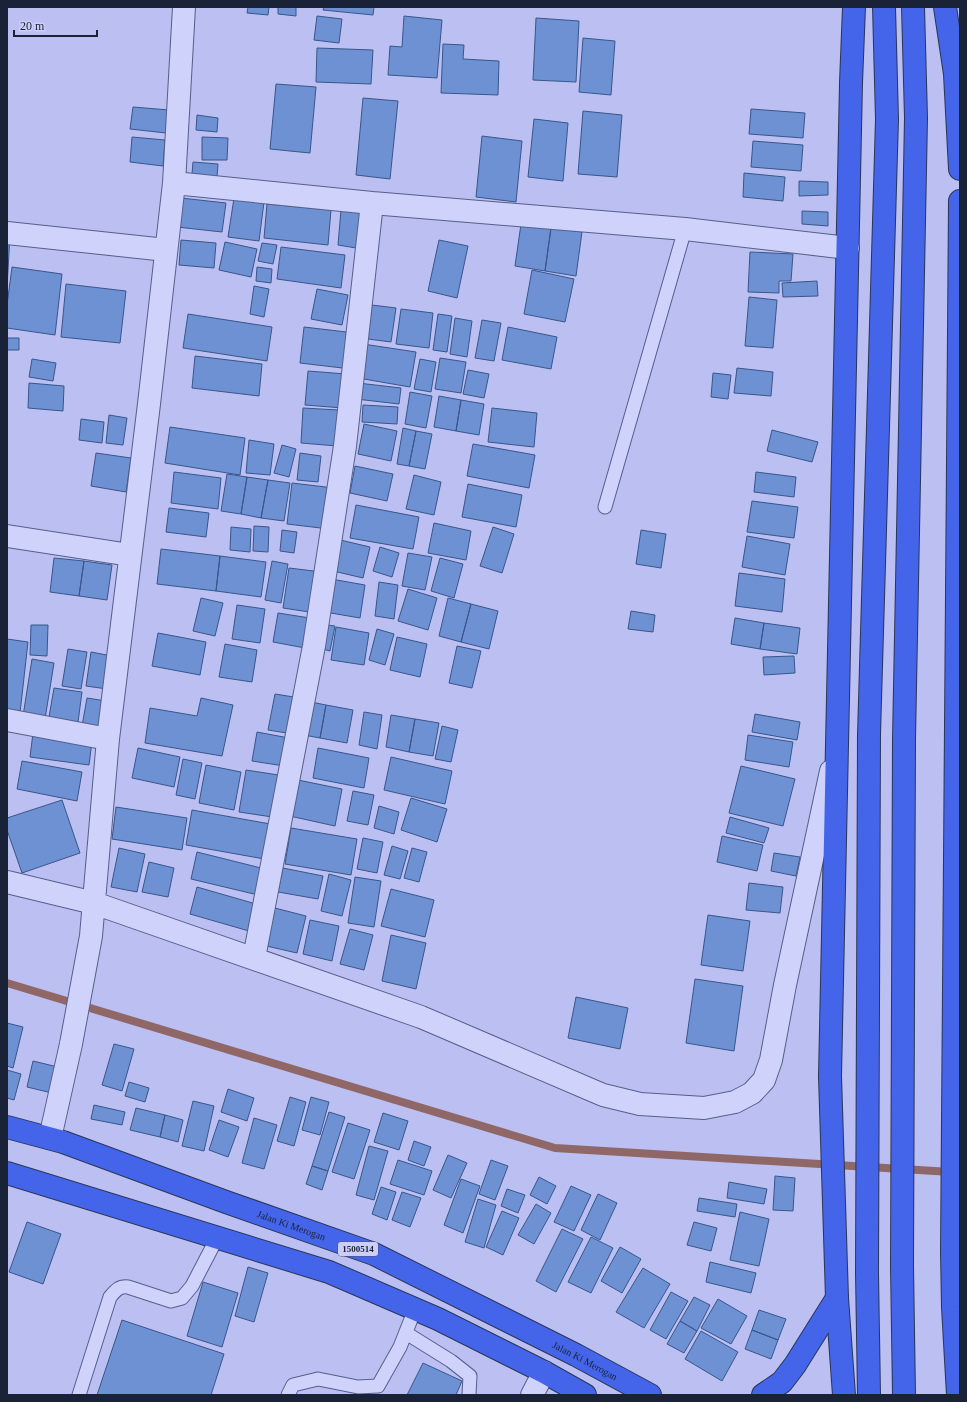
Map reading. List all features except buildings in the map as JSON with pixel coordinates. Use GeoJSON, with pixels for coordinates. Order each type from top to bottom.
{"type":"FeatureCollection","features":[{"type":"Feature","properties":{"kind":"highway"},"geometry":{"type":"LineString","coordinates":[[844,1395],[837,1298],[830,1076],[851,83],[854,7]]}},
{"type":"Feature","properties":{"kind":"highway"},"geometry":{"type":"LineString","coordinates":[[869,1395],[867,1265],[869,735],[887,119],[884,7]]}},
{"type":"Feature","properties":{"kind":"highway"},"geometry":{"type":"LineString","coordinates":[[904,1395],[902,1266],[904,739],[916,118],[913,7]]}},
{"type":"Feature","properties":{"kind":"highway"},"geometry":{"type":"LineString","coordinates":[[946,7],[957,74],[960,169]]}},
{"type":"Feature","properties":{"kind":"highway"},"geometry":{"type":"LineString","coordinates":[[958,1395],[956,1312],[952,1252],[958,735],[960,201]]}},
{"type":"Feature","properties":{"kind":"highway","name":"Jalan Ki Merogan"},"geometry":{"type":"LineString","coordinates":[[7,1126],[50,1138],[374,1254],[576,1355],[650,1395]]}},
{"type":"Feature","properties":{"kind":"highway"},"geometry":{"type":"LineString","coordinates":[[7,1173],[329,1272],[438,1319],[544,1372],[585,1395]]}},
{"type":"Feature","properties":{"kind":"highway"},"geometry":{"type":"LineString","coordinates":[[763,1395],[782,1382],[795,1365],[837,1298]]}},
{"type":"Feature","properties":{"kind":"street"},"geometry":{"type":"LineString","coordinates":[[50,1138],[71,1044],[91,936],[108,740],[174,184],[184,7]]}},
{"type":"Feature","properties":{"kind":"street"},"geometry":{"type":"LineString","coordinates":[[174,184],[372,203],[685,229],[848,248]]}},
{"type":"Feature","properties":{"kind":"street"},"geometry":{"type":"LineString","coordinates":[[254,958],[314,646],[345,446],[372,203]]}},
{"type":"Feature","properties":{"kind":"street"},"geometry":{"type":"LineString","coordinates":[[7,233],[166,250]]}},
{"type":"Feature","properties":{"kind":"street"},"geometry":{"type":"LineString","coordinates":[[7,536],[130,556]]}},
{"type":"Feature","properties":{"kind":"street"},"geometry":{"type":"LineString","coordinates":[[7,720],[108,740]]}},
{"type":"Feature","properties":{"kind":"street"},"geometry":{"type":"LineString","coordinates":[[7,882],[94,902],[225,950],[254,958],[421,1018],[603,1096],[640,1104],[704,1108],[735,1102],[752,1093],[764,1080],[771,1060],[785,985],[838,740]]}},
{"type":"Feature","properties":{"kind":"street"},"geometry":{"type":"LineString","coordinates":[[532,1395],[544,1372]]}},
{"type":"Feature","properties":{"kind":"lane"},"geometry":{"type":"LineString","coordinates":[[605,507],[685,229]]}},
{"type":"Feature","properties":{"kind":"lane"},"geometry":{"type":"LineString","coordinates":[[79,1395],[110,1297],[116,1289],[128,1287],[171,1300],[182,1298],[192,1286],[217,1238]]}},
{"type":"Feature","properties":{"kind":"lane"},"geometry":{"type":"LineString","coordinates":[[288,1395],[293,1385],[318,1379],[358,1387],[378,1386],[400,1347],[415,1309]]}},
{"type":"Feature","properties":{"kind":"lane"},"geometry":{"type":"LineString","coordinates":[[406,1334],[451,1361],[470,1376],[469,1395]]}},
{"type":"Feature","properties":{"kind":"waterway"},"geometry":{"type":"LineString","coordinates":[[7,983],[555,1148],[951,1172]]}}]}
